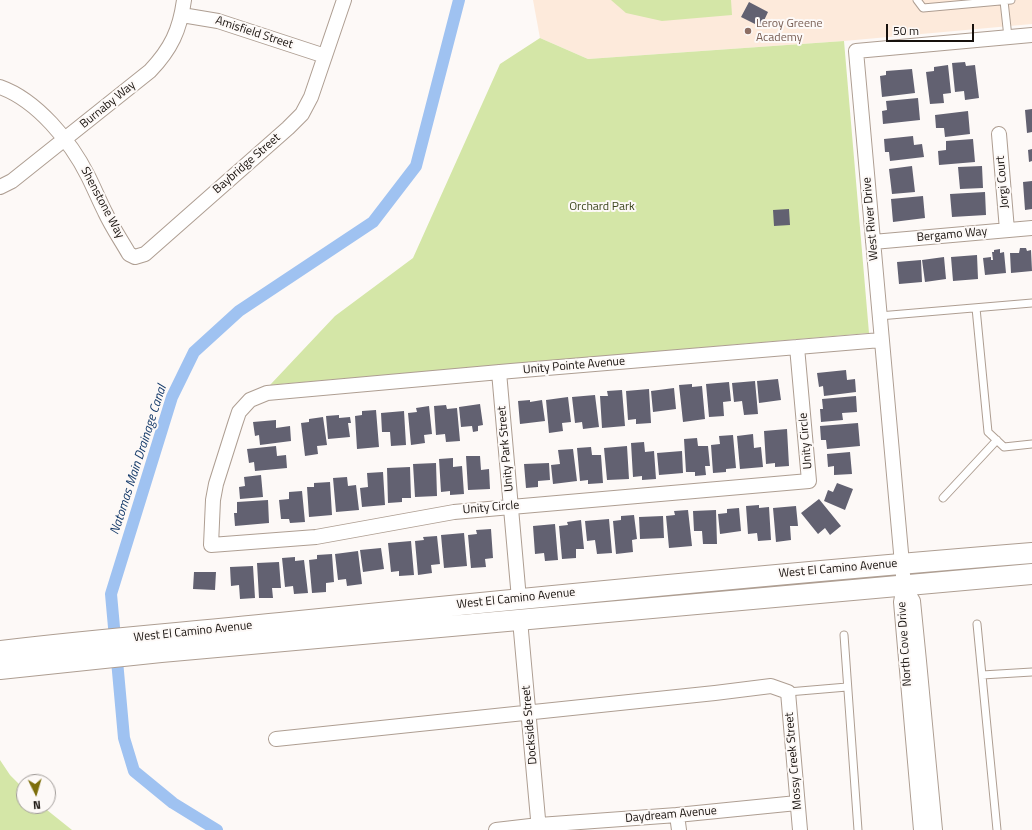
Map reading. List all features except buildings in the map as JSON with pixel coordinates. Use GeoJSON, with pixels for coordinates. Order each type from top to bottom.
{"type":"FeatureCollection","features":[{"type":"Feature","properties":{"kind":"main road","name":"West El Camino Avenue"},"geometry":{"type":"LineString","coordinates":[[160,644],[519,599],[901,563],[1032,553]]}},
{"type":"Feature","properties":{"kind":"main road","name":"West El Camino Avenue"},"geometry":{"type":"LineString","coordinates":[[0,651],[64,652],[160,644],[520,620],[1032,574]]}},
{"type":"Feature","properties":{"kind":"main road","name":"West El Camino Avenue"},"geometry":{"type":"LineString","coordinates":[[0,669],[64,652]]}},
{"type":"Feature","properties":{"kind":"street","name":"Burnaby Way"},"geometry":{"type":"LineString","coordinates":[[0,187],[12,181],[150,71],[163,57],[173,40],[182,15],[184,0]]}},
{"type":"Feature","properties":{"kind":"street","name":"Baybridge Street"},"geometry":{"type":"LineString","coordinates":[[145,254],[302,114],[311,97],[344,0]]}},
{"type":"Feature","properties":{"kind":"street","name":"Amisfield Street"},"geometry":{"type":"LineString","coordinates":[[182,15],[218,21],[325,56]]}},
{"type":"Feature","properties":{"kind":"street","name":"West River Drive"},"geometry":{"type":"LineString","coordinates":[[904,586],[856,51],[1032,35]]}},
{"type":"Feature","properties":{"kind":"street"},"geometry":{"type":"LineString","coordinates":[[0,87],[24,99],[39,110],[64,140]]}},
{"type":"Feature","properties":{"kind":"street","name":"Jorgi Court"},"geometry":{"type":"LineString","coordinates":[[999,134],[1007,230]]}},
{"type":"Feature","properties":{"kind":"street","name":"Shenstone Way"},"geometry":{"type":"LineString","coordinates":[[64,140],[79,160],[89,177],[105,213],[129,254],[136,257],[145,254]]}},
{"type":"Feature","properties":{"kind":"street","name":"Bergamo Way"},"geometry":{"type":"LineString","coordinates":[[873,242],[1032,228]]}},
{"type":"Feature","properties":{"kind":"street","name":"Unity Pointe Avenue"},"geometry":{"type":"LineString","coordinates":[[267,393],[882,340]]}},
{"type":"Feature","properties":{"kind":"street","name":"Unity Circle"},"geometry":{"type":"LineString","coordinates":[[267,393],[250,400],[239,412],[216,484],[213,500],[211,545],[316,537],[454,512],[809,481],[797,347]]}},
{"type":"Feature","properties":{"kind":"street","name":"Unity Park Street"},"geometry":{"type":"LineString","coordinates":[[499,372],[519,599]]}},
{"type":"Feature","properties":{"kind":"street","name":"North Cove Drive"},"geometry":{"type":"LineString","coordinates":[[904,586],[901,602],[921,830]]}},
{"type":"Feature","properties":{"kind":"street","name":"North Cove Drive"},"geometry":{"type":"LineString","coordinates":[[904,586],[912,601],[935,830]]}},
{"type":"Feature","properties":{"kind":"street","name":"Dockside Street"},"geometry":{"type":"LineString","coordinates":[[520,620],[539,828]]}},
{"type":"Feature","properties":{"kind":"street"},"geometry":{"type":"LineString","coordinates":[[276,739],[771,686],[788,692]]}},
{"type":"Feature","properties":{"kind":"street","name":"Mossy Creek Street"},"geometry":{"type":"LineString","coordinates":[[788,692],[800,830]]}},
{"type":"Feature","properties":{"kind":"street","name":"Daydream Avenue"},"geometry":{"type":"LineString","coordinates":[[496,830],[539,828],[798,803]]}},
{"type":"Feature","properties":{"kind":"street"},"geometry":{"type":"LineString","coordinates":[[677,815],[679,830]]}},
{"type":"Feature","properties":{"kind":"lane"},"geometry":{"type":"LineString","coordinates":[[917,0],[924,8],[1008,0],[1008,37]]}},
{"type":"Feature","properties":{"kind":"lane"},"geometry":{"type":"LineString","coordinates":[[879,316],[1032,303]]}},
{"type":"Feature","properties":{"kind":"lane"},"geometry":{"type":"LineString","coordinates":[[976,308],[988,432],[1004,447],[1032,444]]}},
{"type":"Feature","properties":{"kind":"lane"},"geometry":{"type":"LineString","coordinates":[[943,498],[997,440]]}},
{"type":"Feature","properties":{"kind":"lane"},"geometry":{"type":"LineString","coordinates":[[977,624],[997,830]]}},
{"type":"Feature","properties":{"kind":"lane"},"geometry":{"type":"LineString","coordinates":[[844,635],[858,830]]}},
{"type":"Feature","properties":{"kind":"lane"},"geometry":{"type":"LineString","coordinates":[[982,675],[1032,672]]}},
{"type":"Feature","properties":{"kind":"lane"},"geometry":{"type":"LineString","coordinates":[[788,692],[848,686]]}},
{"type":"Feature","properties":{"kind":"shaded area","name":"Leroy Greene Academy"},"geometry":{"type":"Polygon","coordinates":[[[533,0],[1032,0],[1032,24],[844,41],[588,59],[540,38],[533,0]]]}},
{"type":"Feature","properties":{"kind":"green space"},"geometry":{"type":"Polygon","coordinates":[[[611,0],[731,0],[732,15],[662,21],[626,13],[611,0]]]}},
{"type":"Feature","properties":{"kind":"green space","name":"Orchard Park"},"geometry":{"type":"Polygon","coordinates":[[[540,38],[588,59],[844,41],[869,333],[270,385],[335,316],[413,258],[500,64],[540,38]]]}},
{"type":"Feature","properties":{"kind":"green space"},"geometry":{"type":"Polygon","coordinates":[[[0,760],[16,781],[16,814],[52,814],[72,830],[0,830],[0,760]]]}},
{"type":"Feature","properties":{"kind":"waterway","name":"Natomas Main Drainage Canal"},"geometry":{"type":"LineString","coordinates":[[217,830],[173,803],[134,771],[124,738],[111,594],[172,397],[194,352],[239,311],[373,222],[416,166],[459,0]]}},
{"type":"Feature","properties":{"kind":"place","name":"Leroy Greene Academy"},"geometry":{"type":"Point","coordinates":[748,31]}}]}
